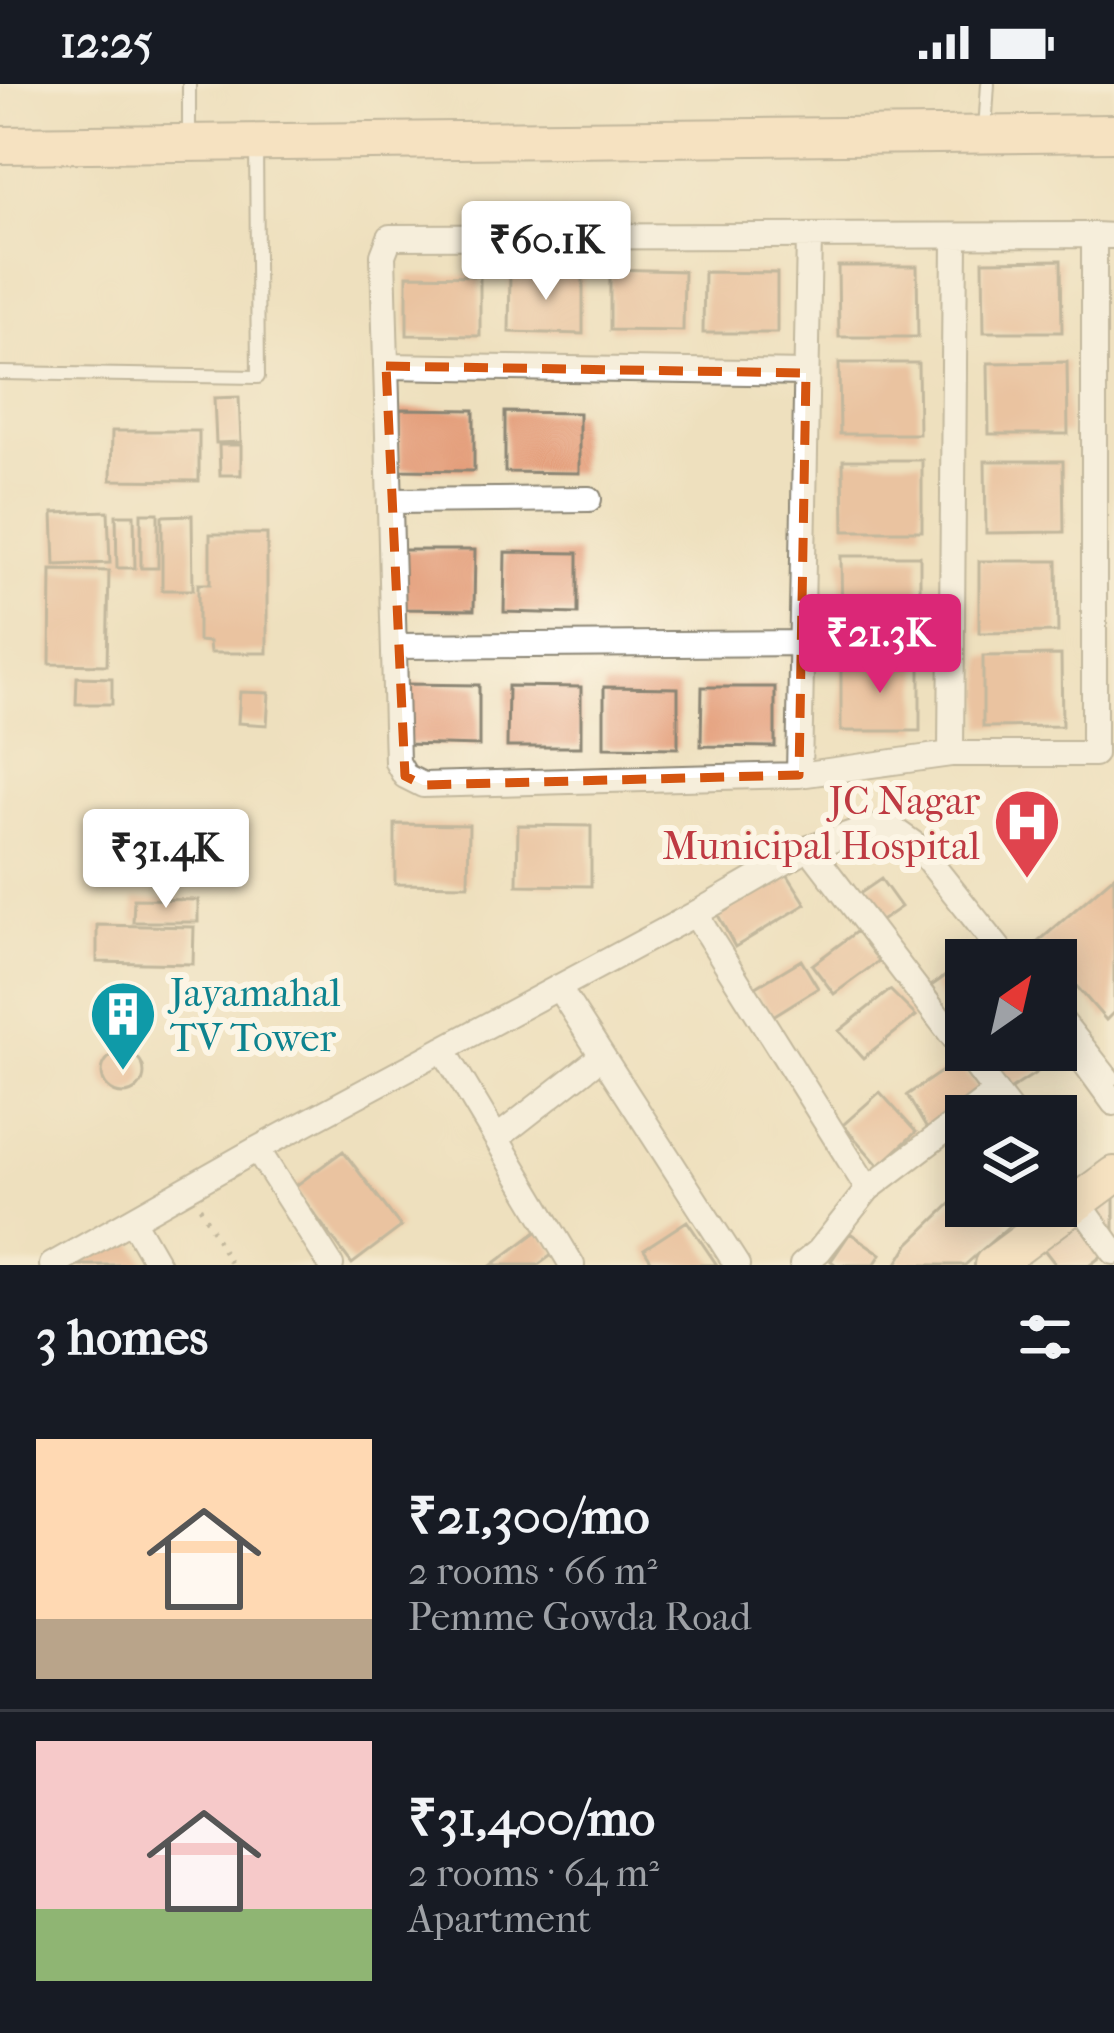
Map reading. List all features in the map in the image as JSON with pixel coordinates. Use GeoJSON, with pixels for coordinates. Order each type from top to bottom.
{"type":"FeatureCollection","features":[{"type":"Feature","properties":{"kind":"main road"},"geometry":{"type":"LineString","coordinates":[[0,145],[1114,133]]}},
{"type":"Feature","properties":{"kind":"main road"},"geometry":{"type":"LineString","coordinates":[[993,1265],[1114,1175]]}},
{"type":"Feature","properties":{"kind":"street"},"geometry":{"type":"LineString","coordinates":[[800,775],[809,236]]}},
{"type":"Feature","properties":{"kind":"street"},"geometry":{"type":"LineString","coordinates":[[951,754],[955,236]]}},
{"type":"Feature","properties":{"kind":"street"},"geometry":{"type":"LineString","coordinates":[[1104,236],[1104,754],[951,754],[800,775],[423,785],[405,776],[397,763],[382,255],[390,237],[1104,236]]}},
{"type":"Feature","properties":{"kind":"street"},"geometry":{"type":"LineString","coordinates":[[386,366],[806,373]]}},
{"type":"Feature","properties":{"kind":"street"},"geometry":{"type":"LineString","coordinates":[[390,501],[589,499]]}},
{"type":"Feature","properties":{"kind":"street"},"geometry":{"type":"LineString","coordinates":[[394,646],[802,643]]}},
{"type":"Feature","properties":{"kind":"street"},"geometry":{"type":"LineString","coordinates":[[56,1264],[809,848],[863,829],[890,827],[917,847],[991,939]]}},
{"type":"Feature","properties":{"kind":"street"},"geometry":{"type":"LineString","coordinates":[[809,848],[998,1095]]}},
{"type":"Feature","properties":{"kind":"street"},"geometry":{"type":"LineString","coordinates":[[695,914],[868,1190]]}},
{"type":"Feature","properties":{"kind":"street"},"geometry":{"type":"LineString","coordinates":[[558,987],[737,1265]]}},
{"type":"Feature","properties":{"kind":"street"},"geometry":{"type":"LineString","coordinates":[[442,1049],[572,1265]]}},
{"type":"Feature","properties":{"kind":"street"},"geometry":{"type":"LineString","coordinates":[[1077,1052],[1114,1103]]}},
{"type":"Feature","properties":{"kind":"street"},"geometry":{"type":"LineString","coordinates":[[497,1138],[602,1056]]}},
{"type":"Feature","properties":{"kind":"street"},"geometry":{"type":"LineString","coordinates":[[802,1265],[868,1190],[996,1092]]}},
{"type":"Feature","properties":{"kind":"street"},"geometry":{"type":"LineString","coordinates":[[257,1149],[331,1265]]}},
{"type":"Feature","properties":{"kind":"street"},"geometry":{"type":"LineString","coordinates":[[1077,1198],[1114,1253],[1099,1265]]}},
{"type":"Feature","properties":{"kind":"street"},"geometry":{"type":"LineString","coordinates":[[131,1220],[158,1265]]}},
{"type":"Feature","properties":{"kind":"lane"},"geometry":{"type":"LineString","coordinates":[[189,143],[190,84]]}},
{"type":"Feature","properties":{"kind":"lane"},"geometry":{"type":"LineString","coordinates":[[985,136],[988,84]]}},
{"type":"Feature","properties":{"kind":"lane"},"geometry":{"type":"LineString","coordinates":[[0,373],[258,377],[256,142]]}},
{"type":"Feature","properties":{"kind":"lane"},"geometry":{"type":"LineString","coordinates":[[1077,1031],[1114,1078]]}},
{"type":"Feature","properties":{"kind":"path"},"geometry":{"type":"LineString","coordinates":[[189,1187],[232,1265]]}},
{"type":"Feature","properties":{"kind":"highlighted area"},"geometry":{"type":"Polygon","coordinates":[[[386,366],[806,373],[799,775],[423,785],[405,776],[386,366]]]}},
{"type":"Feature","properties":{"kind":"building"},"geometry":{"type":"Polygon","coordinates":[[[1061,260],[1062,332],[984,332],[983,261],[1061,260]]]}},
{"type":"Feature","properties":{"kind":"building"},"geometry":{"type":"Polygon","coordinates":[[[838,266],[917,266],[918,337],[839,337],[838,266]]]}},
{"type":"Feature","properties":{"kind":"building"},"geometry":{"type":"Polygon","coordinates":[[[610,269],[684,271],[683,331],[610,330],[610,269]]]}},
{"type":"Feature","properties":{"kind":"building"},"geometry":{"type":"Polygon","coordinates":[[[704,272],[777,273],[777,333],[703,333],[704,272]]]}},
{"type":"Feature","properties":{"kind":"building"},"geometry":{"type":"Polygon","coordinates":[[[510,273],[583,273],[583,334],[509,332],[510,273]]]}},
{"type":"Feature","properties":{"kind":"building"},"geometry":{"type":"Polygon","coordinates":[[[407,275],[480,276],[480,336],[407,335],[407,275]]]}},
{"type":"Feature","properties":{"kind":"building"},"geometry":{"type":"Polygon","coordinates":[[[1067,362],[1068,434],[989,434],[988,363],[1067,362]]]}},
{"type":"Feature","properties":{"kind":"building"},"geometry":{"type":"Polygon","coordinates":[[[839,363],[918,363],[919,434],[840,434],[839,363]]]}},
{"type":"Feature","properties":{"kind":"building"},"geometry":{"type":"Polygon","coordinates":[[[239,397],[241,442],[216,443],[214,398],[239,397]]]}},
{"type":"Feature","properties":{"kind":"building"},"geometry":{"type":"Polygon","coordinates":[[[400,409],[474,410],[474,471],[400,470],[400,409]]]}},
{"type":"Feature","properties":{"kind":"building"},"geometry":{"type":"Polygon","coordinates":[[[505,412],[579,413],[579,473],[505,472],[505,412]]]}},
{"type":"Feature","properties":{"kind":"building"},"geometry":{"type":"Polygon","coordinates":[[[112,431],[199,431],[199,481],[111,480],[112,431]]]}},
{"type":"Feature","properties":{"kind":"building"},"geometry":{"type":"Polygon","coordinates":[[[219,445],[241,445],[241,475],[220,475],[219,445]]]}},
{"type":"Feature","properties":{"kind":"building"},"geometry":{"type":"Polygon","coordinates":[[[843,460],[922,460],[922,531],[844,531],[843,460]]]}},
{"type":"Feature","properties":{"kind":"building"},"geometry":{"type":"Polygon","coordinates":[[[985,461],[1063,461],[1064,532],[986,533],[985,461]]]}},
{"type":"Feature","properties":{"kind":"building"},"geometry":{"type":"Polygon","coordinates":[[[108,511],[110,563],[55,565],[53,513],[108,511]]]}},
{"type":"Feature","properties":{"kind":"building"},"geometry":{"type":"Polygon","coordinates":[[[141,513],[158,513],[158,568],[141,568],[141,513]]]}},
{"type":"Feature","properties":{"kind":"building"},"geometry":{"type":"Polygon","coordinates":[[[116,515],[134,515],[135,568],[117,568],[116,515]]]}},
{"type":"Feature","properties":{"kind":"building"},"geometry":{"type":"Polygon","coordinates":[[[192,515],[193,590],[162,590],[162,516],[192,515]]]}},
{"type":"Feature","properties":{"kind":"building"},"geometry":{"type":"Polygon","coordinates":[[[210,534],[267,534],[267,653],[210,653],[209,642],[198,641],[198,584],[210,584],[210,534]]]}},
{"type":"Feature","properties":{"kind":"building"},"geometry":{"type":"Polygon","coordinates":[[[401,550],[475,550],[474,610],[401,609],[401,550]]]}},
{"type":"Feature","properties":{"kind":"building"},"geometry":{"type":"Polygon","coordinates":[[[505,552],[578,553],[578,614],[504,612],[505,552]]]}},
{"type":"Feature","properties":{"kind":"building"},"geometry":{"type":"Polygon","coordinates":[[[841,556],[920,556],[920,627],[842,628],[841,556]]]}},
{"type":"Feature","properties":{"kind":"building"},"geometry":{"type":"Polygon","coordinates":[[[979,561],[1057,561],[1058,632],[979,633],[979,561]]]}},
{"type":"Feature","properties":{"kind":"building"},"geometry":{"type":"Polygon","coordinates":[[[51,570],[109,571],[107,665],[50,664],[51,570]]]}},
{"type":"Feature","properties":{"kind":"building"},"geometry":{"type":"Polygon","coordinates":[[[1061,655],[1062,726],[983,727],[983,656],[1061,655]]]}},
{"type":"Feature","properties":{"kind":"building"},"geometry":{"type":"Polygon","coordinates":[[[841,660],[920,660],[920,731],[841,731],[841,660]]]}},
{"type":"Feature","properties":{"kind":"building"},"geometry":{"type":"Polygon","coordinates":[[[77,677],[112,678],[112,704],[76,704],[77,677]]]}},
{"type":"Feature","properties":{"kind":"building"},"geometry":{"type":"Polygon","coordinates":[[[405,684],[479,685],[479,746],[405,744],[405,684]]]}},
{"type":"Feature","properties":{"kind":"building"},"geometry":{"type":"Polygon","coordinates":[[[508,686],[581,687],[581,747],[507,747],[508,686]]]}},
{"type":"Feature","properties":{"kind":"building"},"geometry":{"type":"Polygon","coordinates":[[[604,687],[678,688],[678,748],[604,747],[604,687]]]}},
{"type":"Feature","properties":{"kind":"building"},"geometry":{"type":"Polygon","coordinates":[[[702,687],[775,687],[775,747],[701,746],[702,687]]]}},
{"type":"Feature","properties":{"kind":"building"},"geometry":{"type":"Polygon","coordinates":[[[240,692],[269,693],[267,725],[238,723],[240,692]]]}},
{"type":"Feature","properties":{"kind":"building"},"geometry":{"type":"Polygon","coordinates":[[[395,824],[469,825],[468,885],[395,884],[395,824]]]}},
{"type":"Feature","properties":{"kind":"building"},"geometry":{"type":"Polygon","coordinates":[[[518,825],[591,826],[591,886],[517,885],[518,825]]]}},
{"type":"Feature","properties":{"kind":"building"},"geometry":{"type":"Polygon","coordinates":[[[787,874],[806,904],[735,947],[718,915],[787,874]]]}},
{"type":"Feature","properties":{"kind":"building"},"geometry":{"type":"Polygon","coordinates":[[[1114,876],[1114,1012],[1106,1020],[1077,987],[1077,939],[1041,939],[1114,876]]]}},
{"type":"Feature","properties":{"kind":"building"},"geometry":{"type":"Polygon","coordinates":[[[881,879],[901,907],[872,927],[852,899],[881,879]]]}},
{"type":"Feature","properties":{"kind":"building"},"geometry":{"type":"Polygon","coordinates":[[[134,899],[198,900],[198,922],[133,922],[134,899]]]}},
{"type":"Feature","properties":{"kind":"building"},"geometry":{"type":"Polygon","coordinates":[[[97,925],[194,927],[193,964],[97,962],[97,925]]]}},
{"type":"Feature","properties":{"kind":"building"},"geometry":{"type":"Polygon","coordinates":[[[857,931],[879,961],[834,994],[812,965],[857,931]]]}},
{"type":"Feature","properties":{"kind":"building"},"geometry":{"type":"Polygon","coordinates":[[[801,960],[818,988],[773,1016],[753,989],[801,960]]]}},
{"type":"Feature","properties":{"kind":"building"},"geometry":{"type":"Polygon","coordinates":[[[945,976],[945,1006],[931,986],[945,976]]]}},
{"type":"Feature","properties":{"kind":"building"},"geometry":{"type":"Polygon","coordinates":[[[890,990],[916,1016],[863,1058],[839,1031],[890,990]]]}},
{"type":"Feature","properties":{"kind":"building","name":"Jayamahal TV Tower"},"geometry":{"type":"Polygon","coordinates":[[[123,1052],[138,1058],[144,1073],[138,1088],[123,1094],[108,1088],[102,1073],[108,1058],[123,1052]]]}},
{"type":"Feature","properties":{"kind":"building"},"geometry":{"type":"Polygon","coordinates":[[[945,1069],[964,1071],[982,1095],[945,1095],[945,1119],[927,1129],[907,1095],[945,1069]]]}},
{"type":"Feature","properties":{"kind":"building"},"geometry":{"type":"Polygon","coordinates":[[[995,1071],[1039,1071],[1008,1091],[995,1071]]]}},
{"type":"Feature","properties":{"kind":"building"},"geometry":{"type":"Polygon","coordinates":[[[880,1092],[916,1132],[879,1166],[843,1125],[880,1092]]]}},
{"type":"Feature","properties":{"kind":"building"},"geometry":{"type":"Polygon","coordinates":[[[343,1151],[401,1227],[352,1264],[294,1187],[343,1151]]]}},
{"type":"Feature","properties":{"kind":"building"},"geometry":{"type":"Polygon","coordinates":[[[1114,1193],[1114,1240],[1091,1210],[1114,1193]]]}},
{"type":"Feature","properties":{"kind":"building"},"geometry":{"type":"Polygon","coordinates":[[[945,1209],[945,1227],[1008,1227],[965,1265],[896,1265],[909,1244],[945,1209]]]}},
{"type":"Feature","properties":{"kind":"building"},"geometry":{"type":"Polygon","coordinates":[[[1077,1214],[1107,1252],[1090,1265],[1056,1265],[1035,1238],[1049,1227],[1077,1227],[1077,1214]]]}},
{"type":"Feature","properties":{"kind":"building"},"geometry":{"type":"Polygon","coordinates":[[[687,1221],[717,1265],[654,1265],[644,1249],[687,1221]]]}},
{"type":"Feature","properties":{"kind":"building"},"geometry":{"type":"Polygon","coordinates":[[[539,1230],[556,1252],[538,1265],[492,1265],[539,1230]]]}},
{"type":"Feature","properties":{"kind":"building"},"geometry":{"type":"Polygon","coordinates":[[[850,1233],[881,1254],[874,1265],[831,1261],[850,1233]]]}},
{"type":"Feature","properties":{"kind":"building"},"geometry":{"type":"Polygon","coordinates":[[[130,1235],[147,1265],[76,1265],[130,1235]]]}},
{"type":"Feature","properties":{"kind":"place","name":"JC Nagar Municipal Hospital"},"geometry":{"type":"Point","coordinates":[1027,881]}},
{"type":"Feature","properties":{"kind":"place","name":"Jayamahal TV Tower"},"geometry":{"type":"Point","coordinates":[123,1073]}}]}
